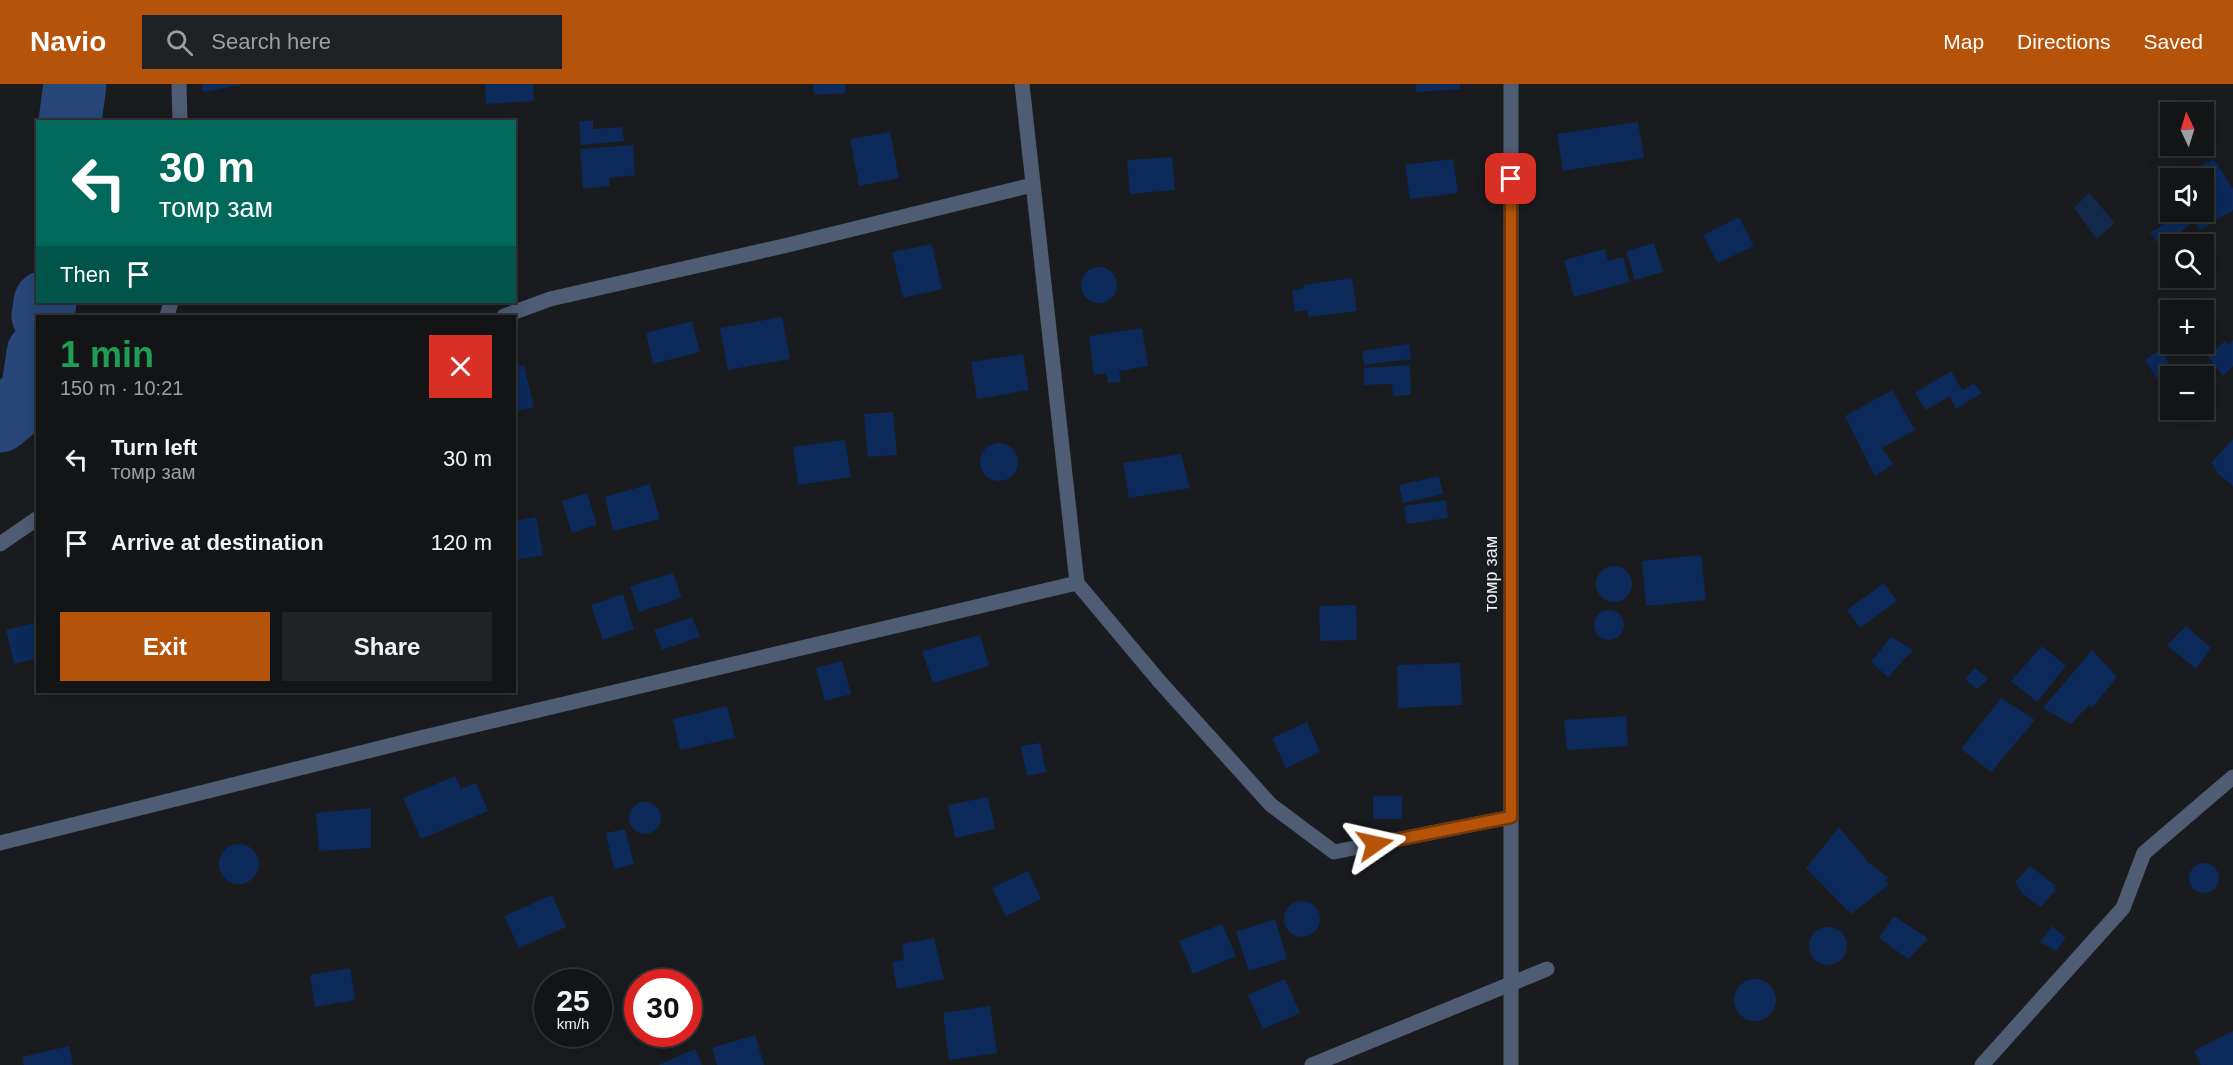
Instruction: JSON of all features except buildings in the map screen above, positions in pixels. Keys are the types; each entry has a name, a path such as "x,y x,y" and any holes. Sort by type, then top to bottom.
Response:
{"street":[{"path":"179,84 180,120"},
{"path":"1022,84 1077,583 1160,682 1271,805 1334,852 1511,817"},
{"name":"томр зам","path":"1511,84 1511,1065"},
{"path":"507,315 550,299 788,245 1032,185"},
{"path":"0,544 36,519"},
{"path":"0,843 432,735 1077,583"},
{"path":"1982,1065 2122,908 2144,853 2233,777"},
{"path":"1312,1065 1547,969"}],"shaded area":[{"path":"2089,193 2115,223 2097,239 2074,208"}],"waterway":[{"path":"70,120 75,84"},
{"path":"43,315 45,303"},
{"path":"0,421 32,394 36,367"}],"route":[{"path":"1375,844 1511,817 1511,179"}]}
